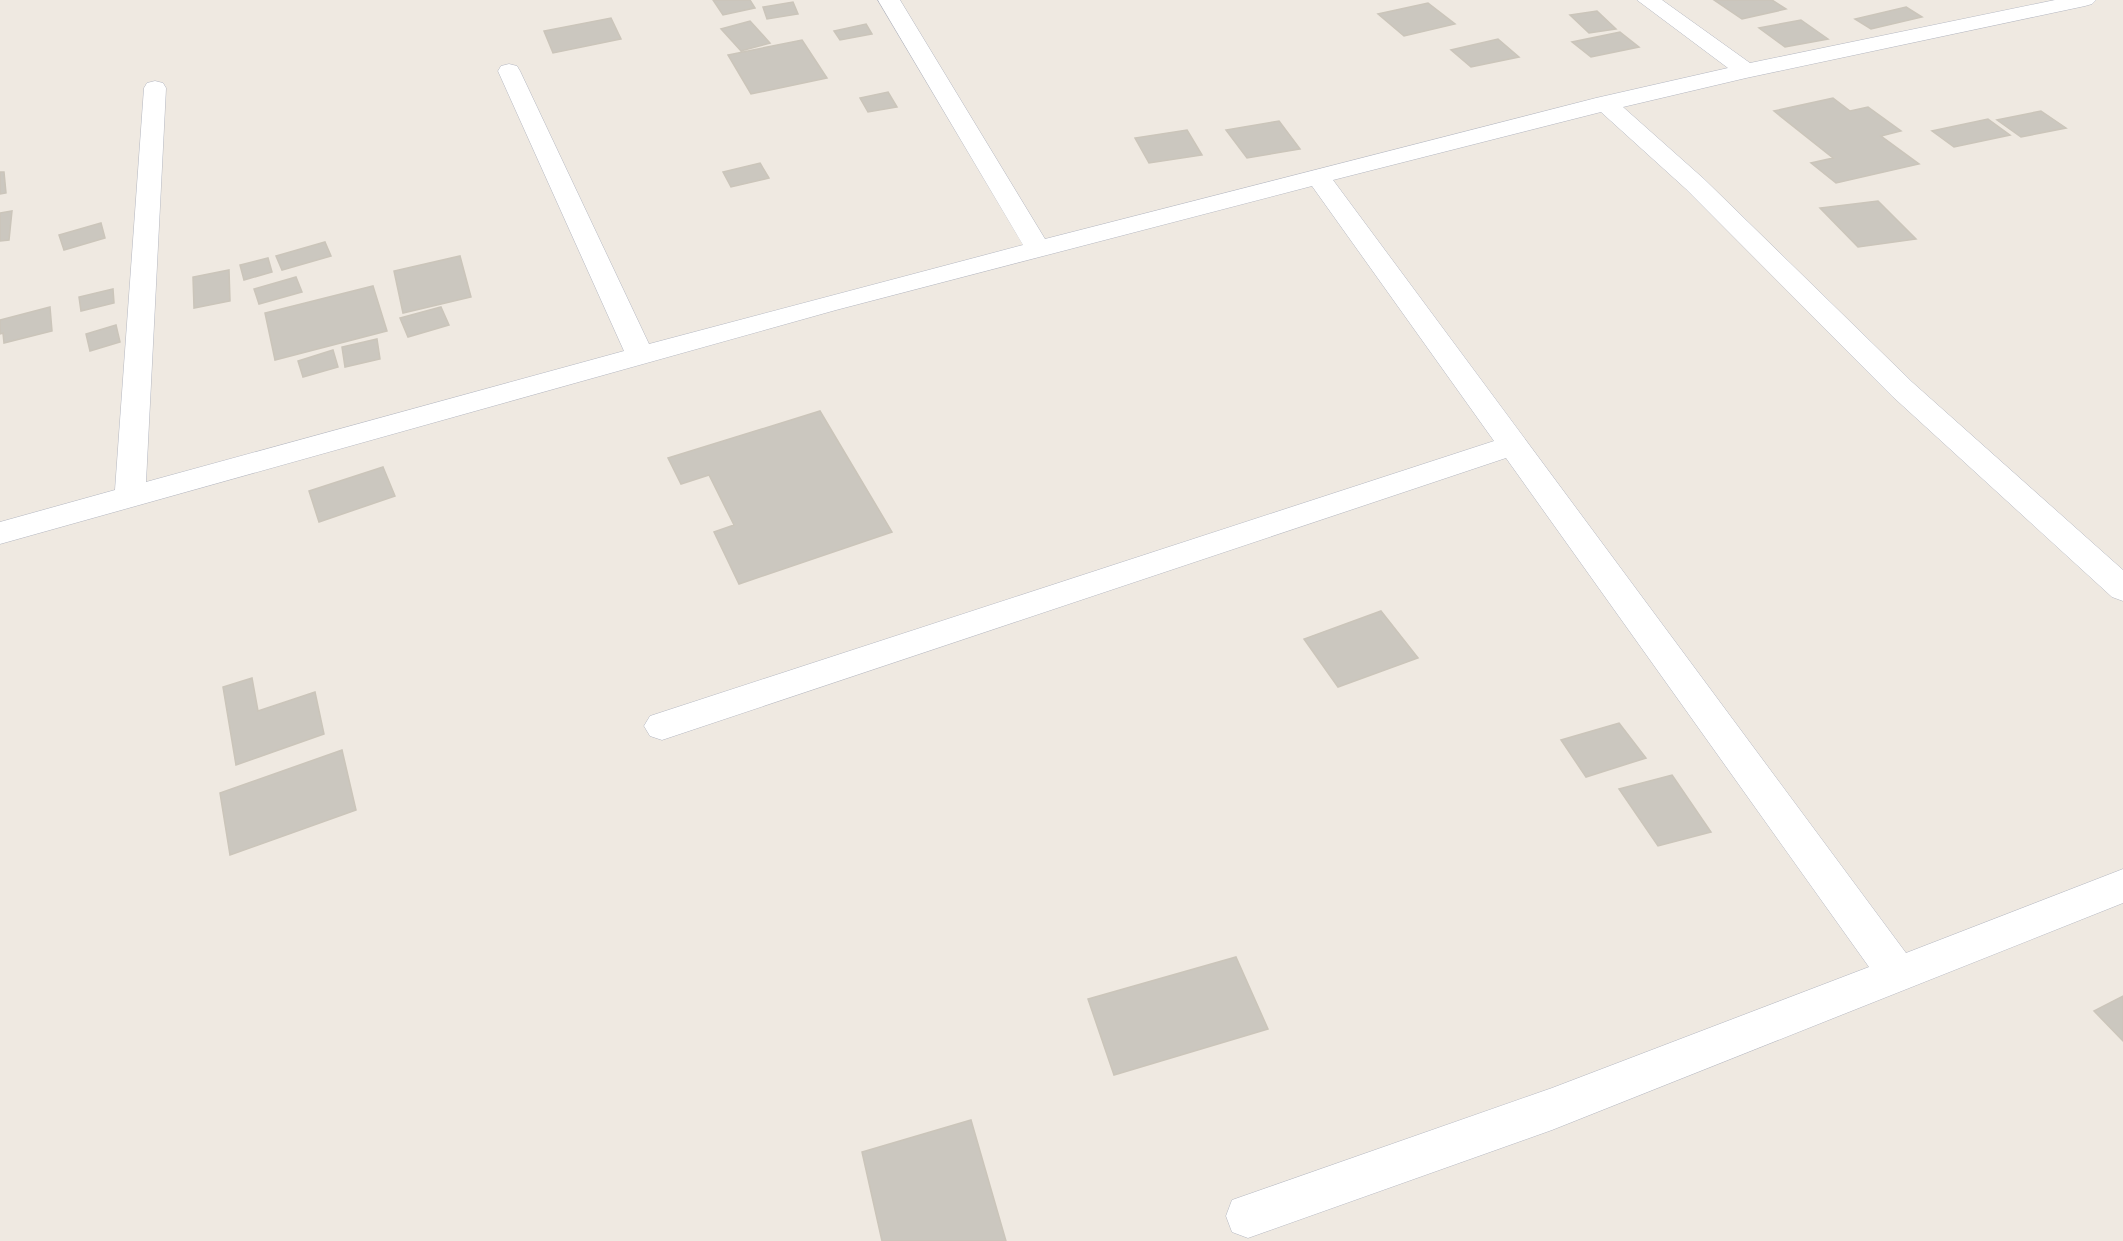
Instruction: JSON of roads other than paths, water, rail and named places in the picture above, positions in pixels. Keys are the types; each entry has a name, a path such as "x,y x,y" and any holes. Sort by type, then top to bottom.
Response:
{"street":[{"path":"890,0 1039,250"},
{"path":"1648,0 1746,71"},
{"path":"0,533 826,304 1317,176 1605,103 2085,0"},
{"path":"509,70 640,355"},
{"path":"130,496 155,88"},
{"path":"1605,103 1695,184 1902,389 2123,589"},
{"path":"1317,176 1898,974"},
{"path":"663,726 1513,445"},
{"path":"1248,1216 1552,1109 2123,886"}]}
